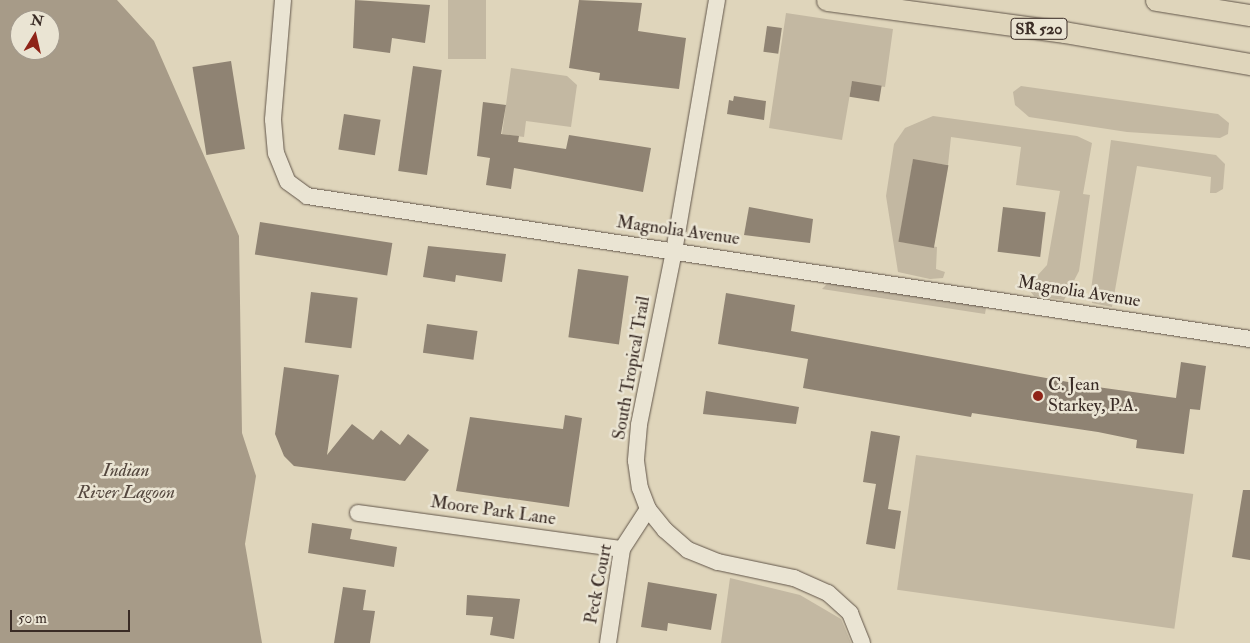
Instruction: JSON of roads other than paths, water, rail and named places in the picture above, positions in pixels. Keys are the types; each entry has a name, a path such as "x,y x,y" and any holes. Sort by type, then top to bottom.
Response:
{"main road":[{"name":"SR 520","path":"826,0 1064,32 1250,64"},
{"path":"1156,0 1250,15"}],"street":[{"name":"Magnolia Avenue","path":"283,0 274,110 276,154 288,182 307,196 1250,339"},
{"name":"South Tropical Trail","path":"717,0 674,251 639,425 636,461 648,509 665,530 688,550 718,562 794,578 828,593 850,613 862,643"},
{"name":"Peck Court","path":"608,643 622,549 648,509"},
{"name":"Moore Park Lane","path":"358,513 622,549"}],"water":[{"name":"Indian River Lagoon","path":"0,0 117,0 154,41 239,236 242,433 256,476 245,544 262,643 0,643"}],"place":[{"name":"C. Jean Starkey, P.A.","path":"1038,396"}]}
